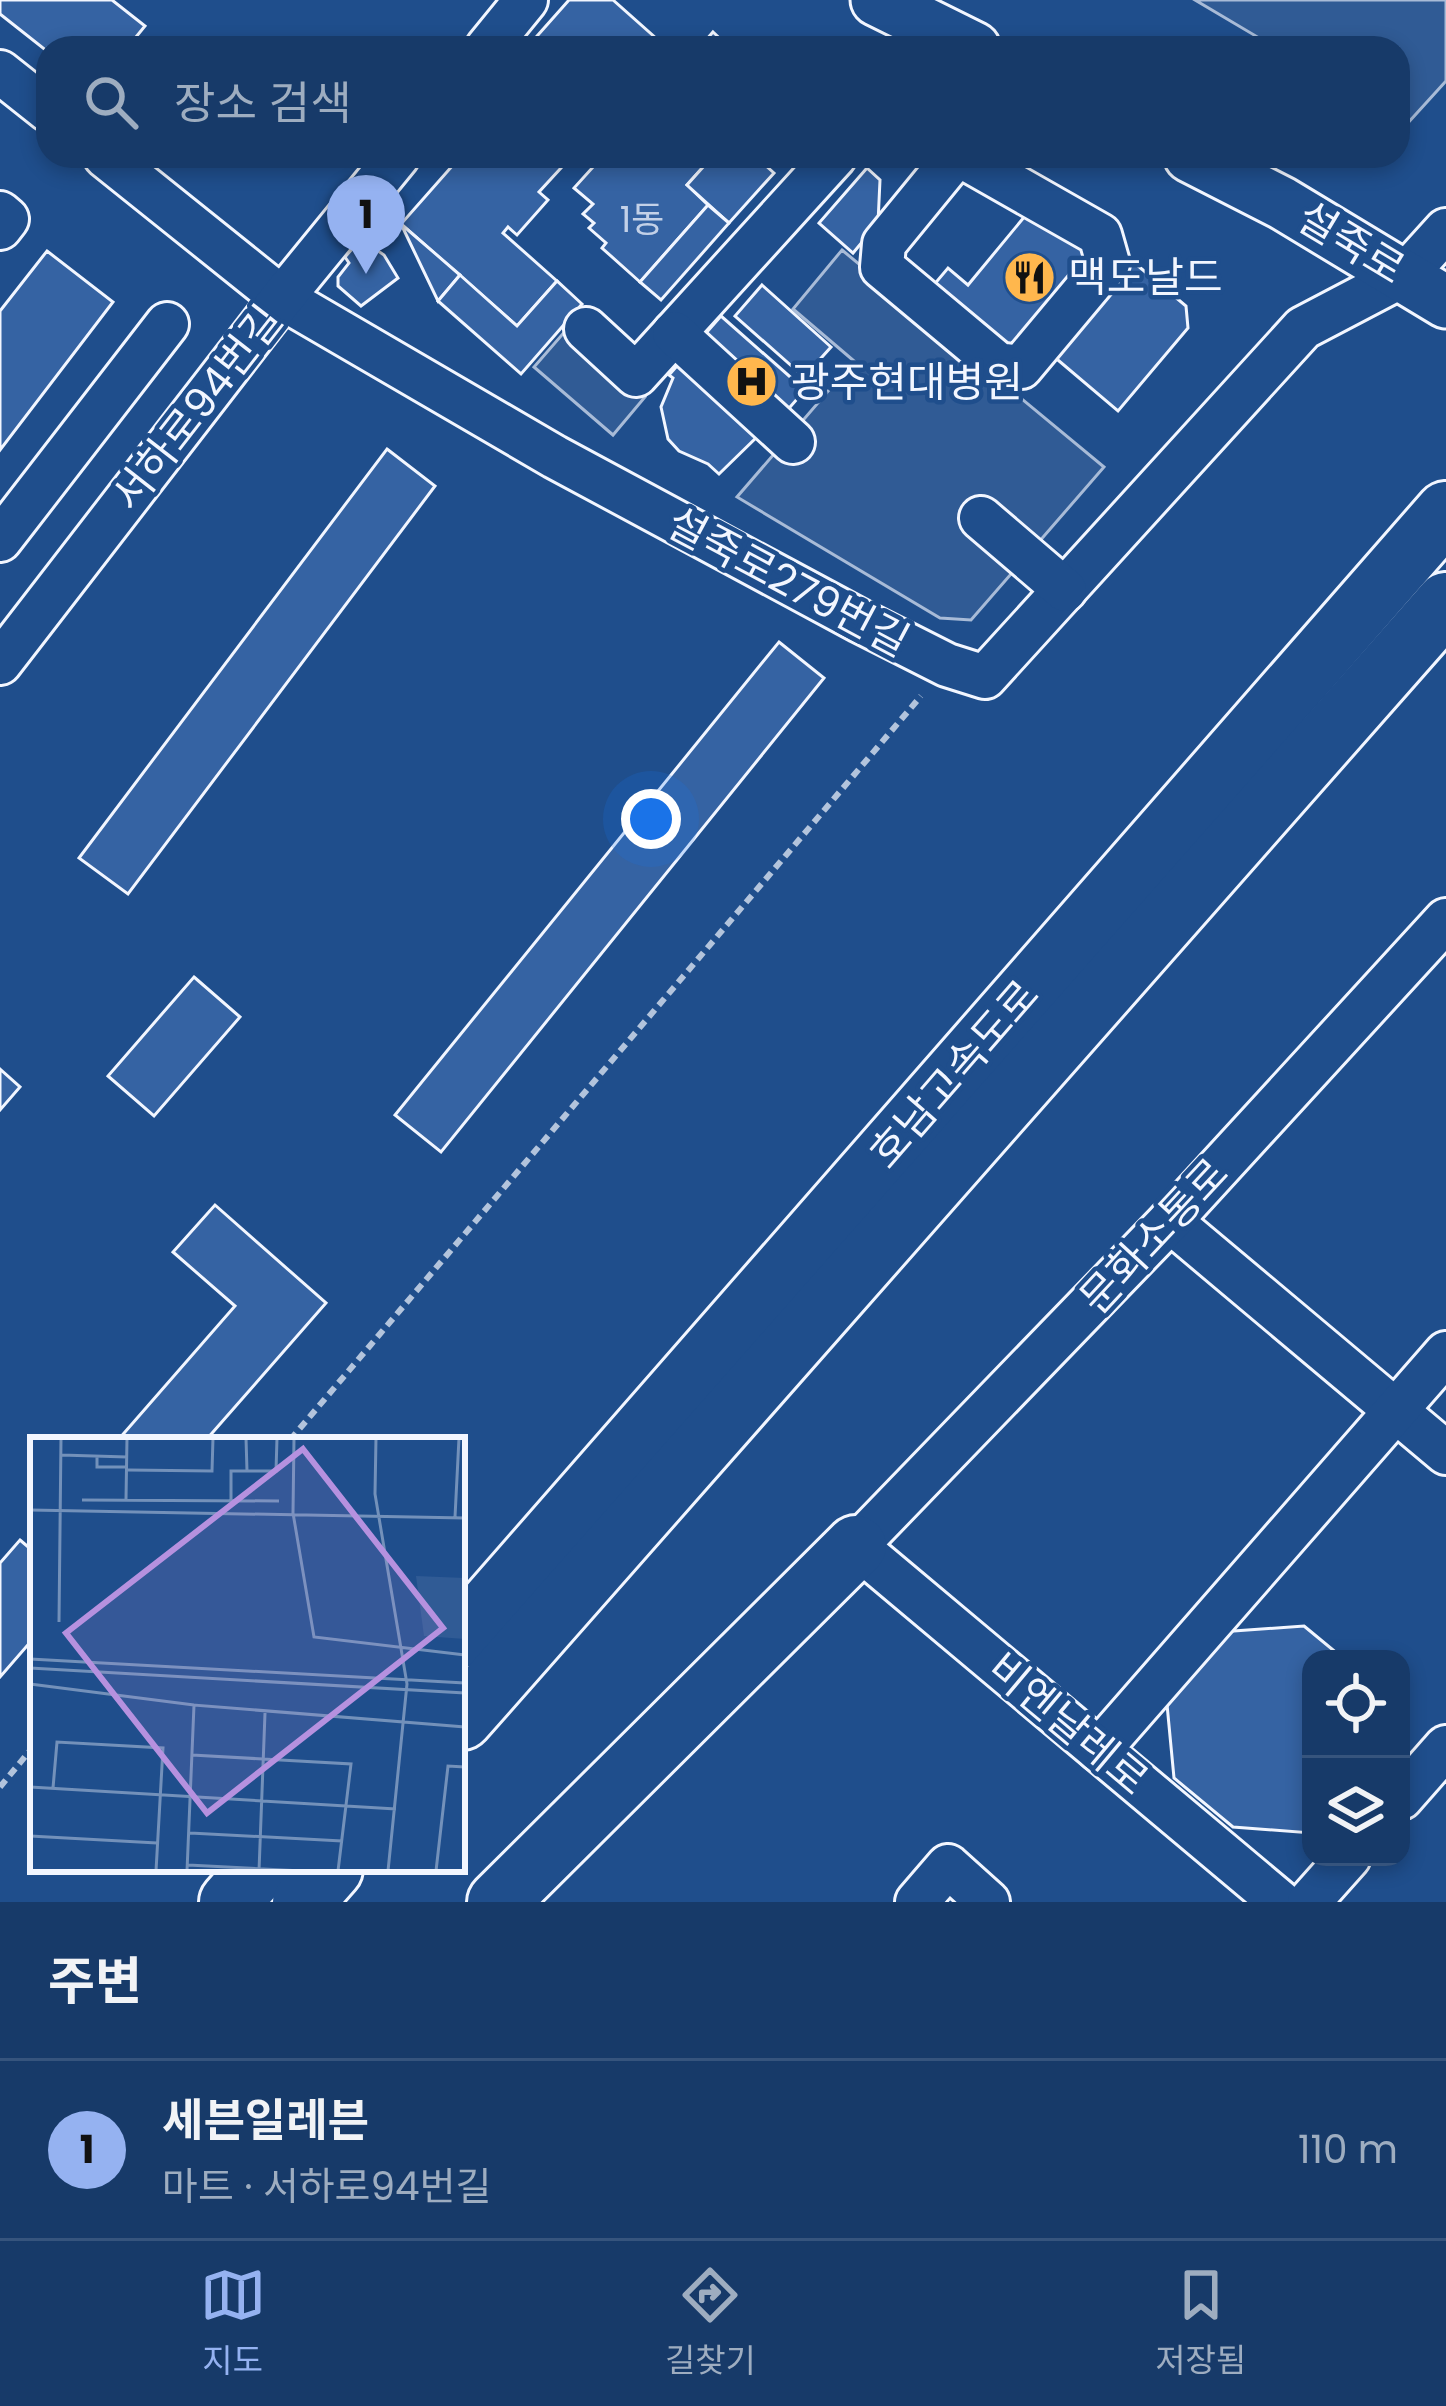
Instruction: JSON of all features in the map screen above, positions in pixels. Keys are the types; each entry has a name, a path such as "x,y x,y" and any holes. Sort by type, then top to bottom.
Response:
{"highway":[{"name":"호남고속도로","path":"465,1634 1446,512"},
{"name":"호남고속도로","path":"465,1716 1446,603"},
{"path":"498,1902 856,1546"},
{"path":"230,1902 256,1872"},
{"path":"303,1902 329,1872"}],"main road":[{"path":"878,0 939,36"},
{"name":"설죽로","path":"1214,168 1282,202 1426,288"}],"street":[{"path":"497,36 526,0"},
{"path":"0,72 36,100"},
{"name":"설죽로279번길","path":"120,168 282,298 555,458 947,665 985,677 1303,328 1426,288"},
{"name":"서하로94번길","path":"0,663 388,168"},
{"path":"586,329 636,376 824,168"},
{"path":"948,168 884,244 882,267 998,364 1021,367 1108,263 1100,235 980,168"},
{"path":"0,213 7,219 0,228"},
{"path":"1426,288 1446,230"},
{"path":"0,539 167,323"},
{"path":"674,333 793,442"},
{"path":"981,518 1065,590"},
{"name":"문화소통로","path":"856,1546 1170,1221 1446,920"},
{"path":"1170,1221 1446,1453"},
{"path":"1099,1750 1446,1353"},
{"name":"비엔날레로","path":"856,1546 1280,1902"},
{"path":"1410,1788 1446,1748"},
{"path":"917,1902 948,1866 988,1902"},
{"path":"1309,1902 1341,1866"}],"path":[{"path":"293,1437 947,665"},
{"path":"0,1787 30,1751"}],"shaded area":[{"path":"1195,0 1446,0 1446,81 1410,121 1410,36 1256,36"},
{"path":"842,250 1104,467 971,620 940,618 737,497 854,361 793,309"},
{"path":"567,329 645,397 613,435 534,367"}],"building":[{"path":"0,0 112,0 145,26 137,36 36,36 36,42 0,14"},
{"path":"569,0 613,0 654,36 537,36"},
{"path":"450,168 561,168 539,192 548,200 517,235 508,227 503,233 557,281 517,326 401,224"},
{"path":"592,168 702,168 687,185 708,205 640,282 602,248 606,243 589,228 594,223 583,214 593,204 574,188"},
{"path":"702,168 768,168 774,173 729,223 687,185"},
{"path":"867,168 880,180 878,223 853,253 819,223"},
{"path":"708,205 729,223 661,300 640,282"},
{"name":"맥도날드","path":"1030,210 1092,249 1007,359 927,293 948,268 968,285"},
{"path":"401,224 460,275 438,301"},
{"path":"361,239 384,255 398,278 361,306 338,286 338,277 349,263 345,257"},
{"path":"47,251 113,302 0,450 0,311"},
{"path":"1131,260 1186,306 1188,328 1118,411 1052,355"},
{"path":"460,275 517,326 557,281 582,304 521,374 438,301"},
{"path":"762,285 831,347 804,377 735,316"},
{"path":"721,316 805,390 763,438 759,435 719,474 679,451 668,439 661,407 673,378 669,375"},
{"path":"387,449 435,486 128,894 79,858"},
{"path":"779,642 824,678 441,1152 395,1115"},
{"path":"194,977 240,1017 154,1116 108,1076"},
{"path":"0,1069 20,1087 0,1110"},
{"path":"215,1205 326,1303 209,1437 121,1437 235,1306 173,1252"},
{"path":"20,1540 30,1548 30,1642 0,1677 0,1563"},
{"path":"1304,1626 1333,1650 1302,1650 1302,1832 1233,1827 1174,1778 1166,1694 1220,1632"}],"place":[{"name":"세븐일레븐","path":"366,274"},
{"name":"맥도날드","path":"1029,277"},
{"name":"광주현대병원","path":"752,382"}]}
